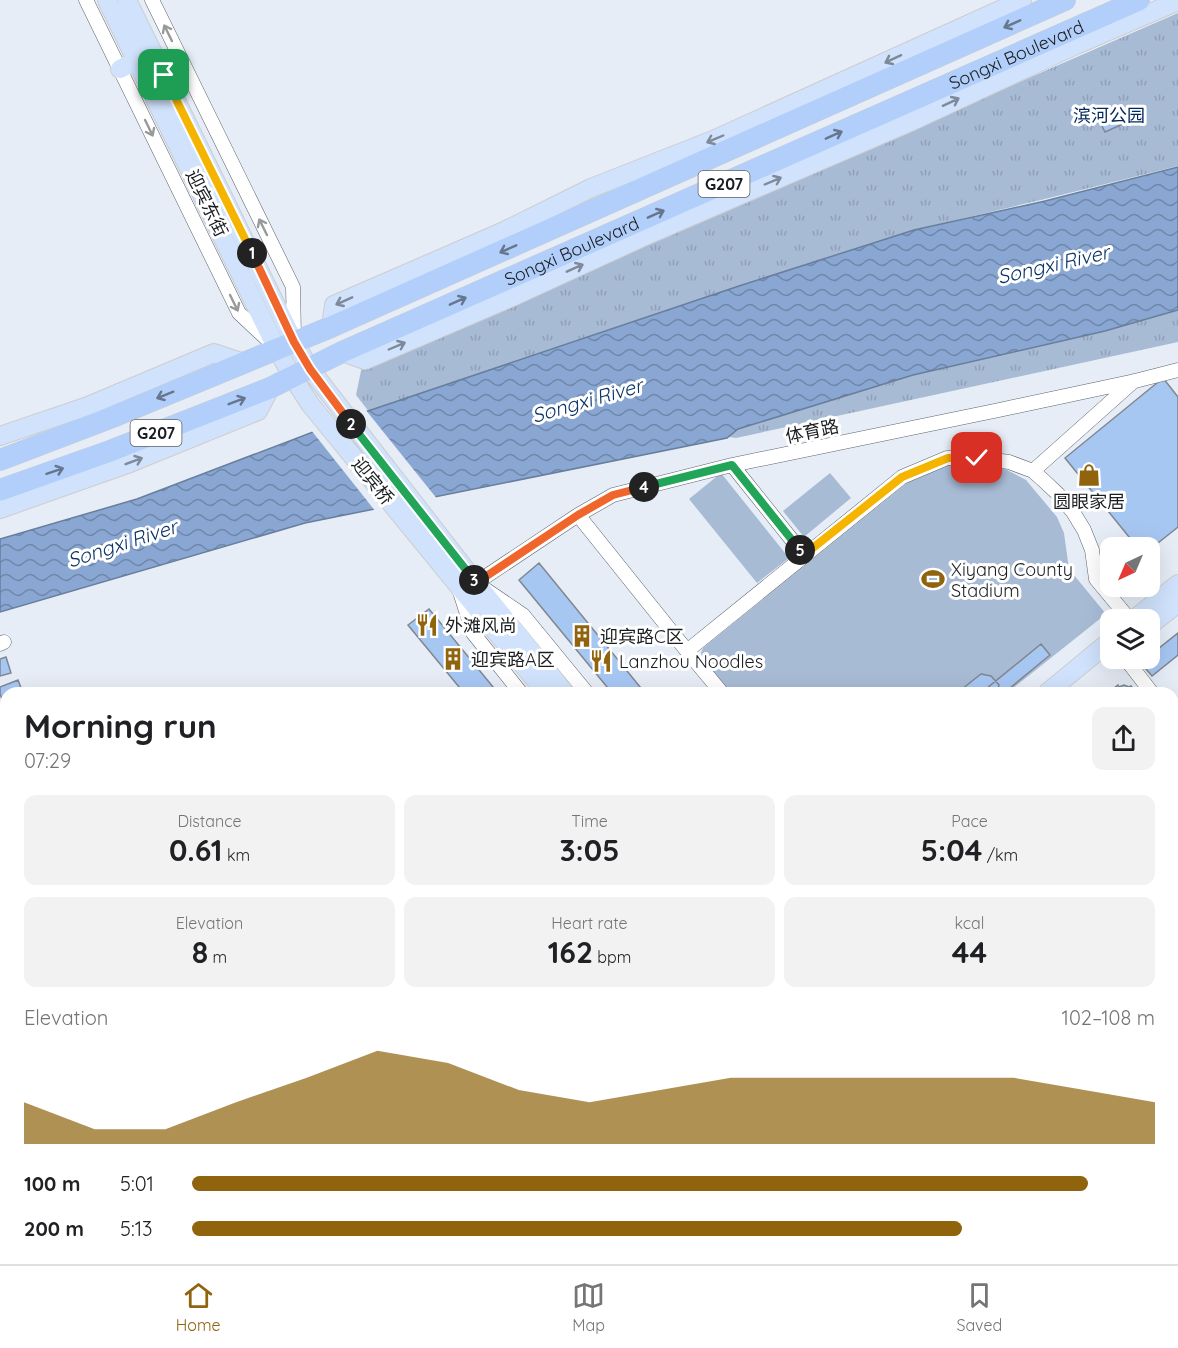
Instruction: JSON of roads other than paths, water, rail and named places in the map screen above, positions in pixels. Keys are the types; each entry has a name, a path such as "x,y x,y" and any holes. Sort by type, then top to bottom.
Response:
{"highway":[{"name":"Songxi Boulevard","path":"0,460 110,418 331,327 1065,0"},
{"name":"Songxi Boulevard","path":"0,490 110,451 270,388 342,352 1072,38 1139,0"}],"main road":[{"name":"迎宾东街","path":"107,0 301,373 310,404"},
{"name":"迎宾东街","path":"127,0 286,345"},
{"path":"331,327 334,305 502,232 591,188 713,140 1022,0"},
{"path":"1072,38 1178,1"},
{"path":"120,69 137,60"},
{"path":"0,436 88,406 214,353 244,363"},
{"name":"迎宾东街","path":"301,373 331,398"},
{"path":"0,509 130,463 258,411 270,388"},
{"name":"迎宾桥","path":"331,398 444,554"},
{"name":"迎宾桥","path":"310,404 444,554"},
{"path":"444,554 542,687"},
{"path":"1146,609 1178,584"},
{"path":"467,585 560,687"},
{"path":"1160,617 1178,603"},
{"path":"1054,687 1100,649"},
{"path":"1071,687 1100,664"}],"street":[{"path":"86,0 239,313 286,345 293,286 152,0"},
{"name":"体育路","path":"467,585 613,495 732,465 1135,381 1178,370"},
{"path":"1033,471 1135,381"},
{"path":"687,651 902,477 948,458 977,458 1009,462 1033,471 1058,494 1073,512 1092,550 1096,579 1122,609"},
{"path":"732,465 804,555"},
{"path":"578,515 717,687"},
{"path":"467,585 473,633 516,687"},
{"path":"467,585 524,615 582,687"},
{"path":"1133,669 1147,687"}],"water":[{"name":"Songxi River","path":"1178,167 1178,310 1105,331 913,375 738,429 727,438 305,523 0,612 0,539 137,499 368,411 739,286 914,230 1045,201"}],"place":[{"name":"圆眼家居","path":"1089,475"},
{"name":"Xiyang County Stadium","path":"933,579"},
{"name":"外滩风尚","path":"427,625"},
{"name":"迎宾路C区","path":"582,636"},
{"name":"迎宾路A区","path":"453,659"},
{"name":"Lanzhou Noodles","path":"601,661"}],"park label":[{"name":"滨河公园","path":"1109,115"}]}
